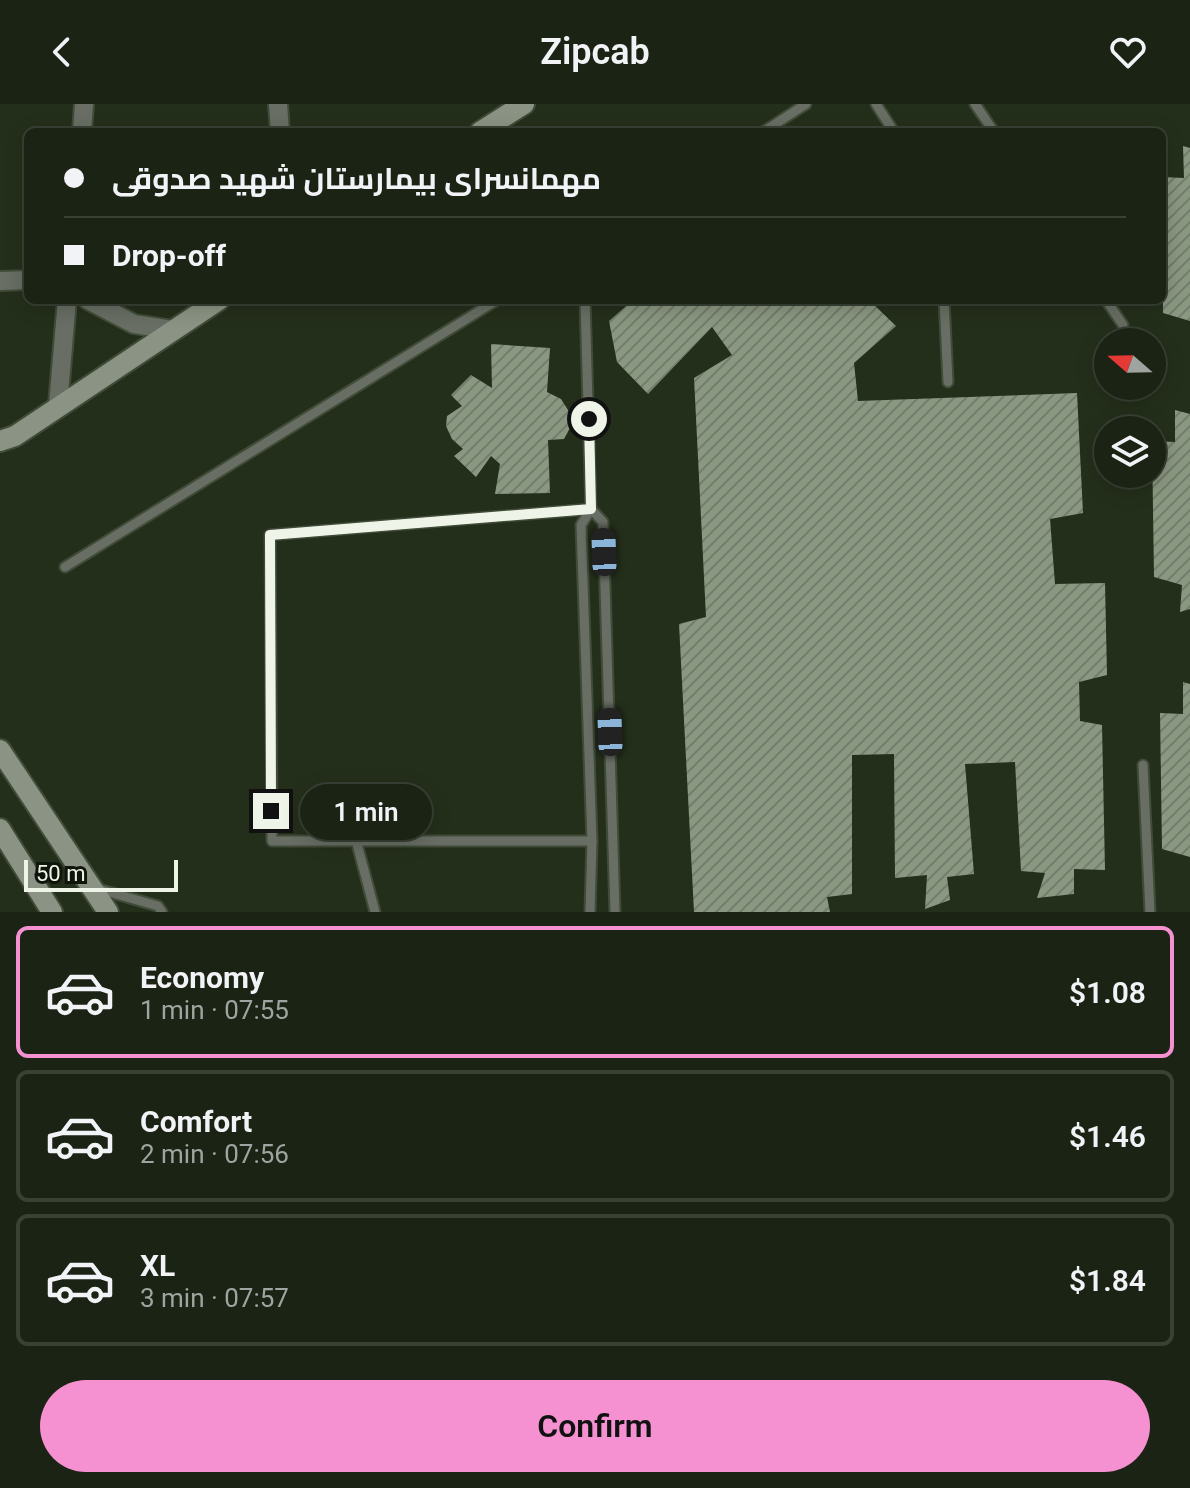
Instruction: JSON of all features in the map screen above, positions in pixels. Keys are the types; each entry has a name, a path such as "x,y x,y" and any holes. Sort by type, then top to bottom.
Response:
{"street":[{"path":"82,128 84,104"},
{"path":"278,104 280,128"},
{"path":"486,128 524,104"},
{"path":"0,281 24,280"},
{"path":"58,405 67,304"},
{"path":"92,304 134,324 173,330"},
{"path":"0,459 8,439 213,304"},
{"path":"0,750 108,912"},
{"path":"0,829 52,912"}],"lane":[{"path":"769,128 806,104"},
{"path":"876,104 891,128"},
{"path":"975,104 991,128"},
{"path":"65,567 491,304"},
{"path":"585,304 591,509 581,525 592,841 590,912"},
{"path":"944,304 948,382"},
{"path":"1109,304 1123,325"},
{"path":"591,509 270,535 272,841 592,841"},
{"path":"591,509 603,522 615,912"},
{"path":"1143,765 1150,912"},
{"path":"356,840 375,912"},
{"path":"93,888 158,906 162,912"}],"building":[{"path":"1183,146 1190,148 1190,321 1163,313 1163,304 1166,304 1166,177 1184,178"},
{"path":"628,304 873,304 896,326 854,363 858,401 1077,393 1083,513 1050,519 1055,584 1105,583 1107,675 1079,682 1080,721 1102,725 1105,870 1074,869 1074,894 1037,898 1045,873 1021,871 1015,762 965,764 974,874 947,877 950,900 925,909 927,875 895,878 894,754 852,755 852,894 827,897 830,912 694,912 679,624 706,617 694,378 732,355 712,327 648,394 617,362 609,321"},
{"path":"491,344 550,348 547,392 561,399 568,410 571,426 564,439 548,440 550,493 495,494 500,464 491,456 476,477 454,456 463,449 452,439 446,426 447,416 462,406 451,395 471,375 492,388"},
{"path":"1175,410 1190,414 1190,609 1180,612 1182,585 1154,577 1153,488 1166,488 1166,442 1175,442"},
{"path":"1183,682 1190,684 1190,857 1162,849 1160,713 1183,714"}],"route":[{"path":"271,811 270,535 591,509 589,419"}]}
